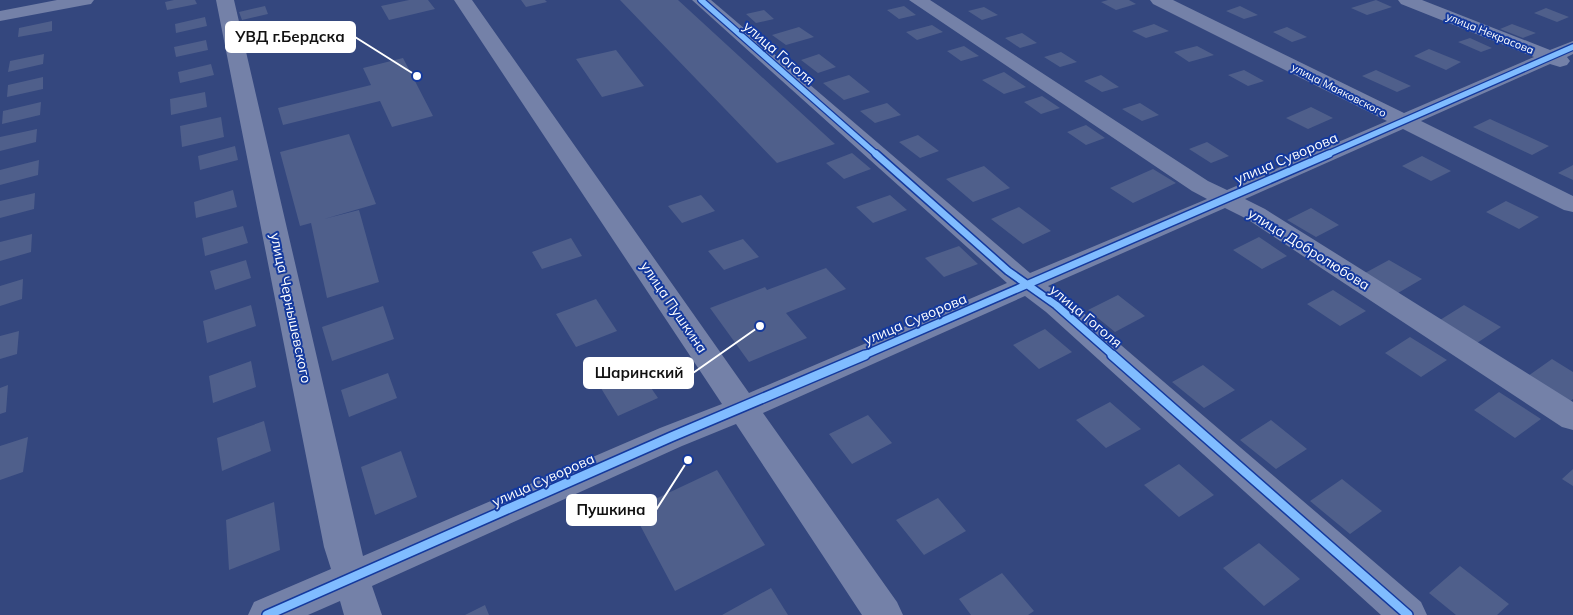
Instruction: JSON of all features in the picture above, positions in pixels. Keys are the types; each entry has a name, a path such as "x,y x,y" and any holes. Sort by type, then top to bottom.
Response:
{"street":[{"path":"0,16 85,0"},
{"name":"улица Чернышевского","path":"225,0 342,547 363,615"},
{"name":"улица Пушкина","path":"463,0 884,615"},
{"name":"улица Гоголя","path":"701,0 1000,264 1056,305 1408,615"},
{"name":"улица Добролюбова","path":"918,0 1200,186 1256,214 1573,418"},
{"name":"улица Маяковского","path":"1159,0 1573,205"},
{"name":"улица Некрасова","path":"1408,0 1566,56"},
{"path":"0,23 0,33"},
{"name":"улица Суворова","path":"266,615 671,437 1403,122 1566,56"}],"building":[{"path":"195,0 197,4 167,10 165,2"},
{"path":"409,0 428,0 435,9 389,20 381,6"},
{"path":"521,0 545,0 547,2 526,7"},
{"path":"620,0 678,0 835,144 777,163"},
{"path":"1129,0 1136,4 1116,10 1101,2"},
{"path":"1376,0 1392,7 1367,15 1351,8"},
{"path":"265,6 268,14 242,20 239,12"},
{"path":"904,6 916,15 899,19 887,10"},
{"path":"1240,6 1258,15 1244,19 1226,11"},
{"path":"984,7 998,15 982,20 968,11"},
{"path":"1546,8 1569,17 1557,22 1534,13"},
{"path":"764,10 774,19 756,23 746,14"},
{"path":"205,17 207,26 176,33 175,24"},
{"path":"52,21 52,31 18,37 19,28"},
{"path":"1154,24 1169,31 1146,38 1132,31"},
{"path":"1512,24 1536,33 1523,38 1500,29"},
{"path":"932,25 943,32 917,40 906,32"},
{"path":"799,27 814,37 786,45 772,35"},
{"path":"1287,27 1307,37 1292,42 1273,32"},
{"path":"1022,33 1037,43 1020,48 1005,38"},
{"path":"1470,38 1492,48 1481,52 1458,42"},
{"path":"206,40 208,50 176,57 174,47"},
{"path":"964,46 979,56 961,61 947,51"},
{"path":"1197,46 1214,55 1189,62 1174,52"},
{"path":"1429,49 1461,62 1446,70 1414,56"},
{"path":"616,50 644,86 602,97 576,59"},
{"path":"1061,52 1077,62 1060,67 1044,57"},
{"path":"44,54 43,64 8,72 10,61"},
{"path":"819,54 836,67 818,73 801,60"},
{"path":"403,58 433,116 392,127 380,101 283,125 278,108 371,85 363,68"},
{"path":"211,64 214,75 180,83 178,72"},
{"path":"1244,70 1264,81 1248,86 1228,75"},
{"path":"1376,70 1411,86 1397,92 1362,76"},
{"path":"1004,72 1026,87 1004,94 982,80"},
{"path":"849,75 870,92 844,100 823,83"},
{"path":"1101,75 1119,87 1102,92 1084,81"},
{"path":"43,77 43,89 7,97 8,85"},
{"path":"205,92 207,107 171,115 170,99"},
{"path":"1042,96 1060,108 1041,114 1024,102"},
{"path":"41,102 40,115 2,124 3,111"},
{"path":"887,103 901,115 875,123 860,111"},
{"path":"1140,103 1159,115 1142,121 1122,109"},
{"path":"1311,107 1333,118 1308,129 1286,118"},
{"path":"221,117 224,137 182,147 180,126"},
{"path":"1490,119 1549,146 1532,155 1473,127"},
{"path":"1086,125 1105,138 1086,145 1067,132"},
{"path":"37,129 36,142 0,151 0,137"},
{"path":"349,134 376,204 324,219 359,210 379,282 327,298 311,223 300,226 280,152"},
{"path":"918,135 939,151 920,158 899,142"},
{"path":"1207,142 1229,156 1211,163 1189,149"},
{"path":"235,146 238,160 200,170 198,156"},
{"path":"852,153 871,169 844,179 826,163"},
{"path":"1422,156 1451,171 1431,181 1402,166"},
{"path":"39,160 38,175 0,185 0,170"},
{"path":"1573,165 1573,180 1558,173"},
{"path":"984,166 1010,188 973,202 946,179"},
{"path":"1153,169 1176,183 1133,203 1110,188"},
{"path":"233,190 237,207 196,218 194,202"},
{"path":"35,193 34,209 0,218 0,201"},
{"path":"701,195 715,211 682,223 668,206"},
{"path":"890,195 907,210 873,223 856,207"},
{"path":"1506,201 1539,217 1519,229 1486,212"},
{"path":"1019,207 1051,231 1023,244 991,219"},
{"path":"1311,208 1339,225 1316,237 1287,220"},
{"path":"243,226 248,243 205,256 202,238"},
{"path":"32,234 31,252 0,261 0,242"},
{"path":"1259,237 1287,256 1262,269 1233,250"},
{"path":"571,238 582,256 542,269 532,252"},
{"path":"743,239 759,257 724,270 708,251"},
{"path":"959,246 978,264 944,277 925,258"},
{"path":"246,260 251,278 215,290 210,271"},
{"path":"1389,260 1422,279 1398,293 1365,273"},
{"path":"826,268 846,289 786,313 807,338 749,362 710,308 765,287 767,290"},
{"path":"23,279 22,299 0,306 0,286"},
{"path":"1333,290 1366,311 1340,326 1307,304"},
{"path":"1118,295 1145,316 1115,332 1088,310"},
{"path":"596,299 617,331 576,347 556,314"},
{"path":"251,305 256,326 207,343 203,321"},
{"path":"1464,305 1501,327 1477,343 1440,320"},
{"path":"383,306 394,339 332,361 322,327"},
{"path":"1045,329 1072,352 1039,369 1013,345"},
{"path":"19,331 17,354 0,359 0,336"},
{"path":"1410,337 1447,360 1421,377 1385,353"},
{"path":"1552,359 1573,372 1573,399 1569,402 1528,376"},
{"path":"251,361 256,387 213,403 209,376"},
{"path":"634,363 658,398 618,416 596,380"},
{"path":"1203,365 1235,390 1204,408 1172,382"},
{"path":"388,373 397,398 349,417 341,390"},
{"path":"8,385 6,412 0,414 0,388"},
{"path":"1499,392 1541,419 1515,438 1474,410"},
{"path":"1110,402 1141,429 1106,448 1076,420"},
{"path":"868,415 892,443 852,464 829,434"},
{"path":"1271,420 1307,449 1276,469 1240,440"},
{"path":"264,421 271,451 222,471 217,438"},
{"path":"28,437 23,472 0,480 0,446"},
{"path":"401,451 417,497 375,515 361,467"},
{"path":"1179,464 1214,495 1179,517 1144,485"},
{"path":"1573,469 1573,486 1562,479"},
{"path":"717,470 765,545 675,591 632,510"},
{"path":"1342,479 1382,511 1350,534 1310,501"},
{"path":"938,498 966,531 924,555 896,520"},
{"path":"274,502 280,550 229,570 226,520"},
{"path":"1259,543 1300,579 1264,606 1223,568"},
{"path":"1460,566 1509,604 1497,615 1456,615 1429,593"},
{"path":"1002,573 1034,611 1028,615 971,615 959,599"},
{"path":"771,588 788,615 722,615"},
{"path":"485,605 489,615 465,615"}],"cycle path":[{"path":"701,0 1008,271 1056,305 1408,615"},
{"path":"267,615 671,437 764,399 1081,262 1573,47"}],"place":[{"name":"УВД г.Бердска","path":"417,76"},
{"name":"Шаринский","path":"760,326"},
{"name":"Пушкина","path":"688,460"}]}
